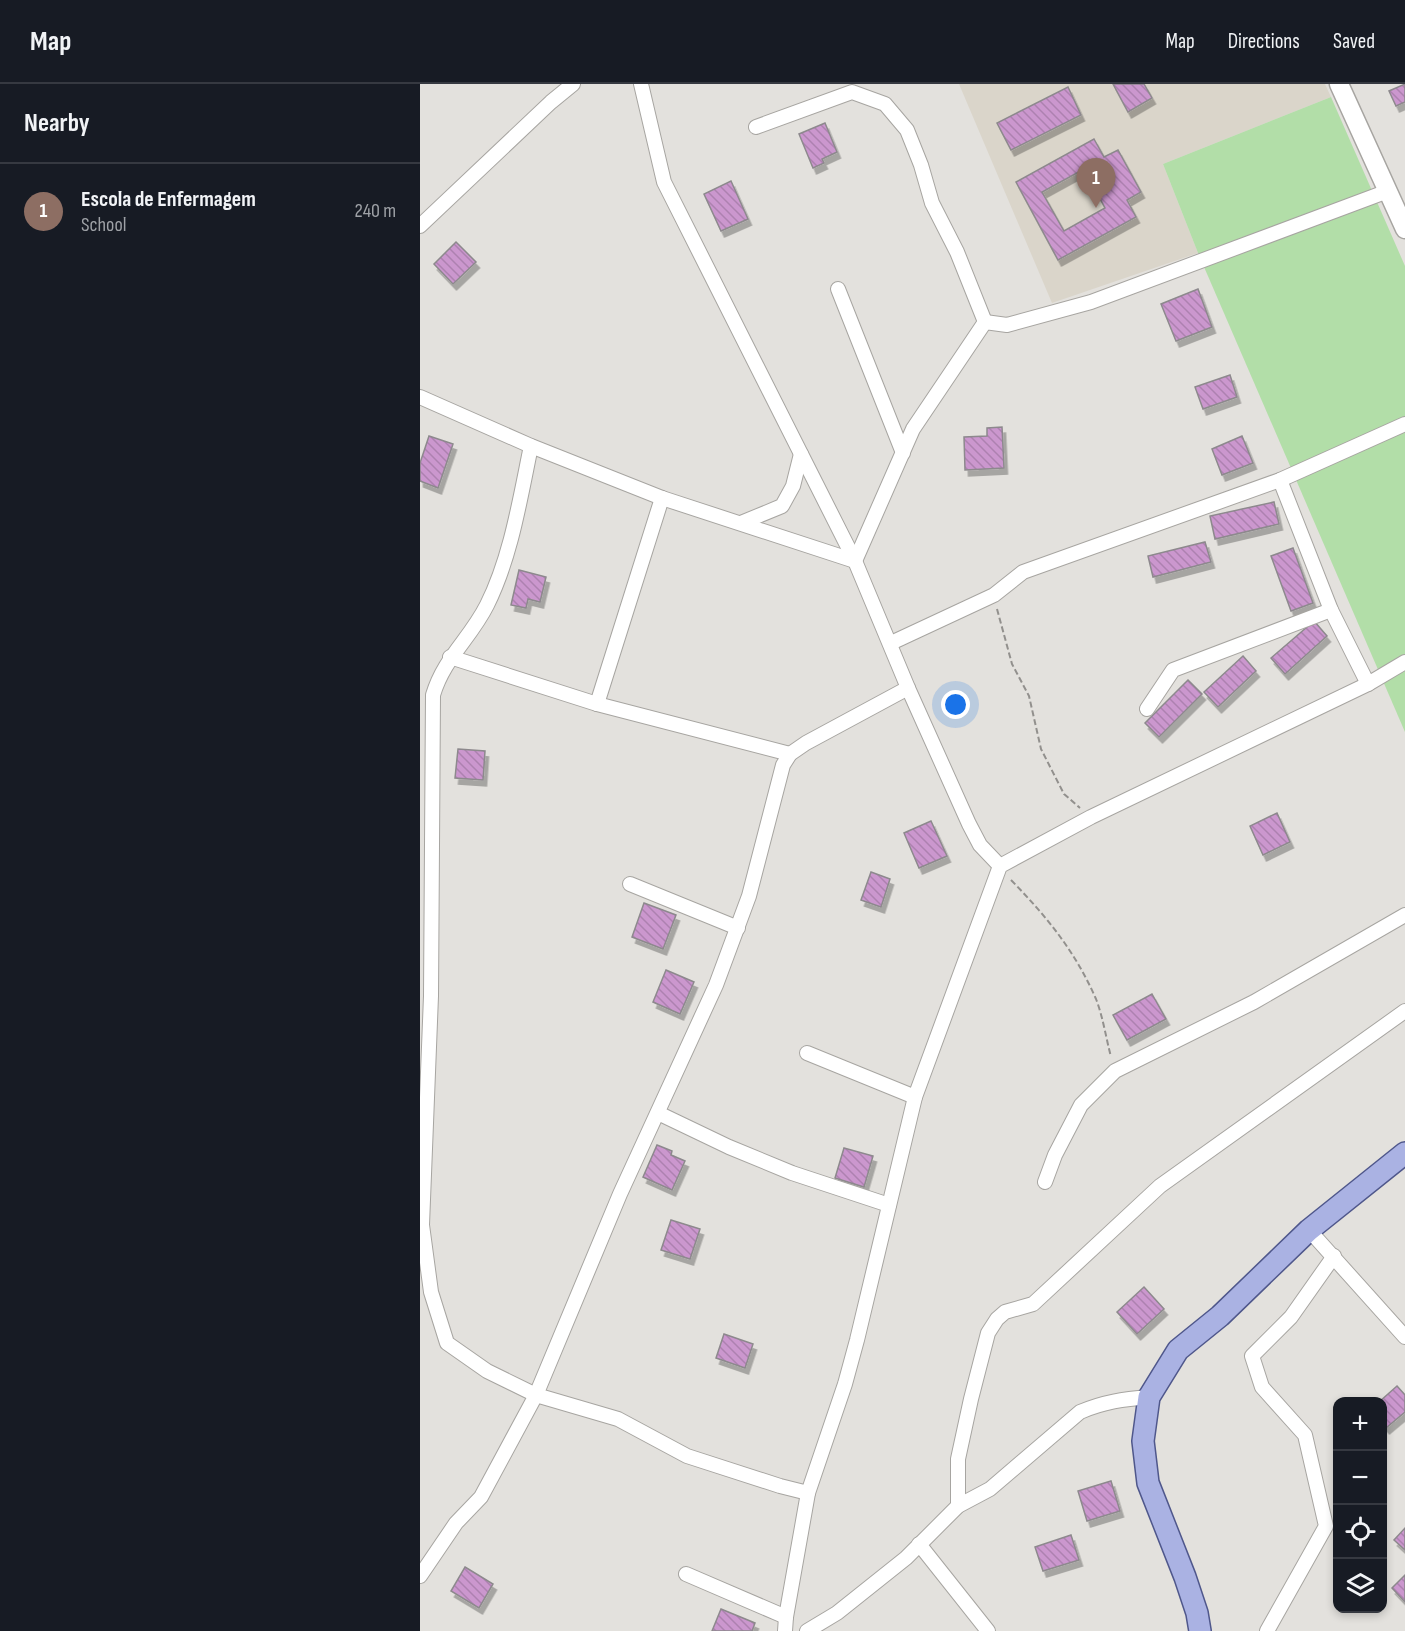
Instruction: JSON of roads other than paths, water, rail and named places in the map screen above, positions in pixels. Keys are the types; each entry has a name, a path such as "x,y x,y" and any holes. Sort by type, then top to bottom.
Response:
{"main road":[{"path":"1339,84 1405,227"},
{"path":"1200,1631 1197,1613 1185,1576 1148,1483 1143,1441 1149,1396 1178,1350 1220,1316 1310,1230 1405,1153"}],"street":[{"path":"420,226 573,84"},
{"path":"641,84 664,182 855,561 908,688 969,824 980,845 1000,866"},
{"path":"756,127 852,92 885,104 907,130 921,165 932,203 957,252 986,321"},
{"path":"986,321 1007,326 1091,302 1388,191"},
{"path":"838,289 903,453"},
{"path":"855,561 914,429 986,321"},
{"path":"420,397 531,446 662,498 855,561"},
{"path":"891,643 994,595 1023,572 1280,480 1405,424"},
{"path":"531,446 512,537 489,602 471,634 450,657 439,676 433,695 431,996 422,1225 431,1292 447,1343 487,1371 536,1395 618,1419 687,1456 808,1493"},
{"path":"741,523 782,506 793,486 801,454"},
{"path":"1280,480 1331,610 1368,684"},
{"path":"597,704 662,498"},
{"path":"1147,709 1173,670 1331,610"},
{"path":"450,657 597,704 790,754"},
{"path":"686,1574 786,1624 808,1493 845,1384 915,1097 1000,866 1091,817 1368,684 1405,662"},
{"path":"420,1576 456,1523 481,1497 536,1395 620,1194 716,985 748,896 783,765 790,754 806,743 908,688"},
{"path":"630,884 738,928"},
{"path":"1045,1182 1055,1155 1081,1105 1115,1071 1254,1002 1405,915"},
{"path":"958,1506 958,1459 988,1333 997,1319 1005,1312 1033,1304 1160,1186 1405,1011"},
{"path":"807,1053 915,1097"},
{"path":"658,1113 792,1173 889,1205"},
{"path":"1310,1230 1405,1337"},
{"path":"1267,1631 1326,1526 1305,1435 1262,1387 1252,1356 1291,1317 1334,1256"},
{"path":"807,1631 837,1613 906,1558 958,1506 990,1489 1080,1412 1114,1400 1149,1396"},
{"path":"919,1544 988,1631"}],"place":[{"name":"Escola de Enfermagem","path":"1096,208"}]}
